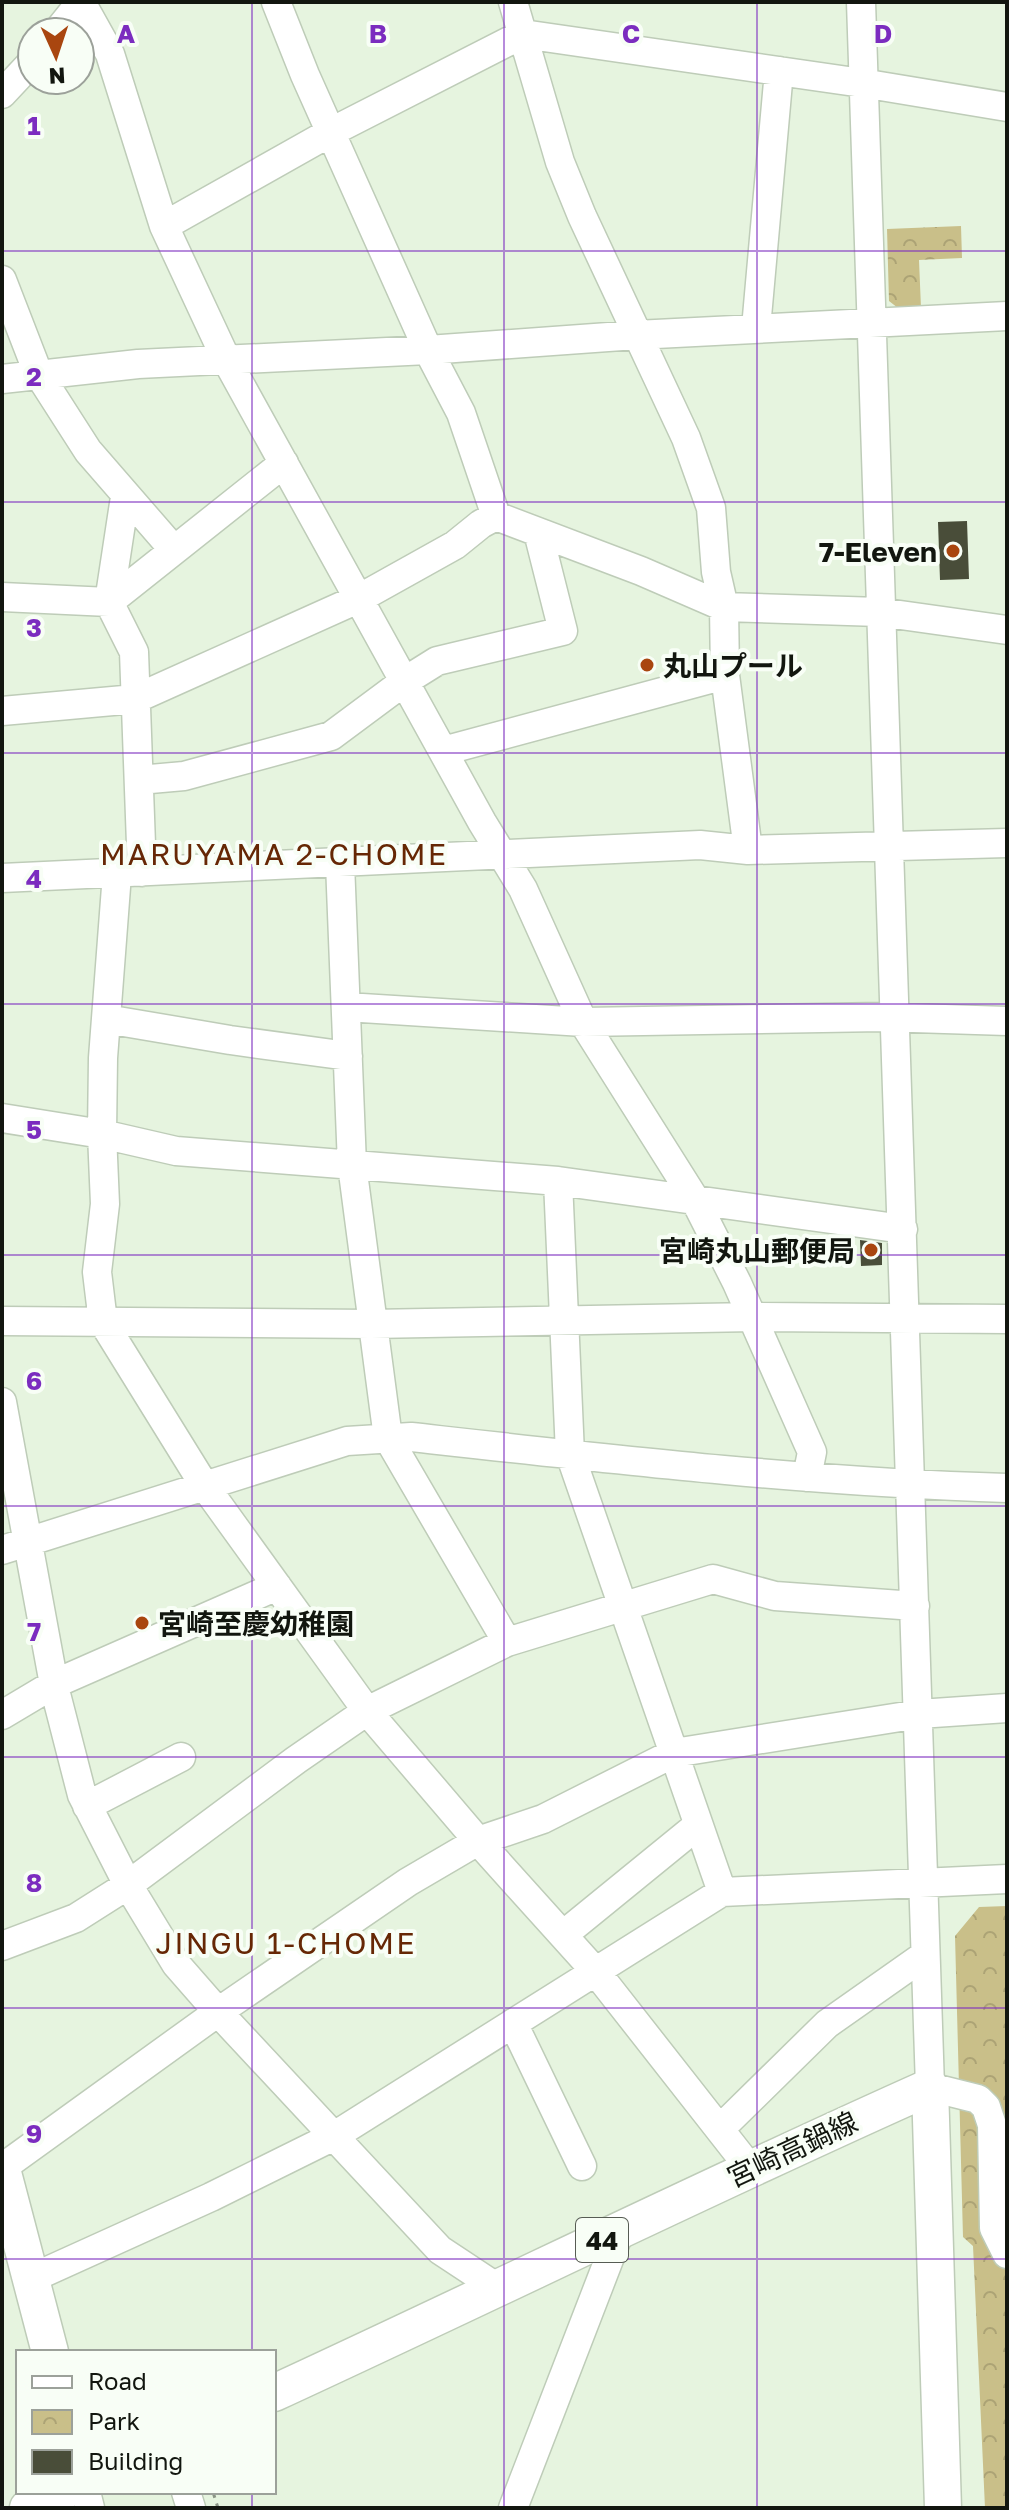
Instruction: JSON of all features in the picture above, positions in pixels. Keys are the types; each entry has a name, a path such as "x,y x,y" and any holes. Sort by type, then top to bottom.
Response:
{"main road":[{"name":"宮崎高鍋線","path":"276,2392 499,2289 749,2167 930,2087"},
{"path":"930,2087 943,2508"},
{"path":"2,2168 50,2350"},
{"path":"28,2508 59,2494"}],"street":[{"path":"81,2 110,54 164,226 226,359 482,822 523,889 583,1022 694,1198 754,1317 812,1452 807,1477"},
{"path":"276,2 428,350 461,413 496,516"},
{"path":"513,2 560,162 636,335 686,438 711,508 716,572 724,607 725,675 748,850"},
{"path":"861,2 930,2087 978,2099 986,2107 992,2125 1001,2209 996,2234 1007,2254"},
{"path":"164,226 331,132 523,34 1007,107"},
{"path":"756,328 779,71"},
{"path":"2,94 16,79"},
{"path":"2,280 38,373 88,451 174,550"},
{"path":"2,379 38,373 226,359 1007,316"},
{"path":"2,597 109,602 284,463"},
{"path":"125,497 109,602 134,652 139,780 130,873 106,1019 102,1134 105,1204 97,1272 103,1322 204,1485 367,1711 596,1972 749,2167"},
{"path":"2,711 135,699 360,598 455,545 496,516 641,571 724,607 879,612 1007,630"},
{"path":"139,780 184,776 331,736 437,661 563,631 538,532"},
{"path":"443,751 725,675"},
{"path":"2,878 700,845 748,850 1007,843"},
{"path":"340,863 352,1165 388,1438 507,1642"},
{"path":"346,1007 583,1022 896,1018 1007,1021"},
{"path":"106,1019 348,1056"},
{"path":"2,1118 102,1134 176,1151 558,1181 903,1229"},
{"path":"558,1181 570,1454 625,1605 722,1892"},
{"path":"2,1321 371,1324 754,1317 1007,1319"},
{"path":"2,1402 15,1547 82,1795 128,1885 176,1964 218,2012 440,2250 499,2289"},
{"path":"15,1547 347,1441 388,1438 411,1437 807,1477 1007,1488"},
{"path":"2,1946 76,1918 128,1885 367,1711 507,1642 713,1579 775,1596 915,1606"},
{"path":"2,1715 54,1684 277,1586"},
{"path":"2,2168 218,2012 408,1882 478,1841 543,1819 674,1753 919,1714 1007,1708"},
{"path":"87,1806 181,1757"},
{"path":"563,1935 698,1825"},
{"path":"32,2278 211,2197 334,2136 722,1892 1007,1879"},
{"path":"720,2129 827,2024 925,1955"},
{"path":"513,2023 582,2166"},
{"path":"513,2508 620,2231"}],"green space":[{"path":"961,226 962,258 919,260 921,308 898,308 889,301 887,229"},
{"path":"1007,1906 1007,2508 985,2508 973,2246 963,2237 955,1936 979,1907"}],"building":[{"name":"7-Eleven","path":"967,521 969,579 940,580 938,522"},
{"name":"宮崎丸山郵便局","path":"860,1240 882,1243 882,1265 861,1266"}],"place":[{"name":"7-Eleven","path":"953,551"},
{"name":"丸山プール","path":"647,665"},
{"name":"宮崎丸山郵便局","path":"871,1250"},
{"name":"宮崎至慶幼稚園","path":"142,1623"}],"district":[{"name":"MARUYAMA 2-CHOME","path":"274,854"},
{"name":"JINGU 1-CHOME","path":"286,1943"}]}
